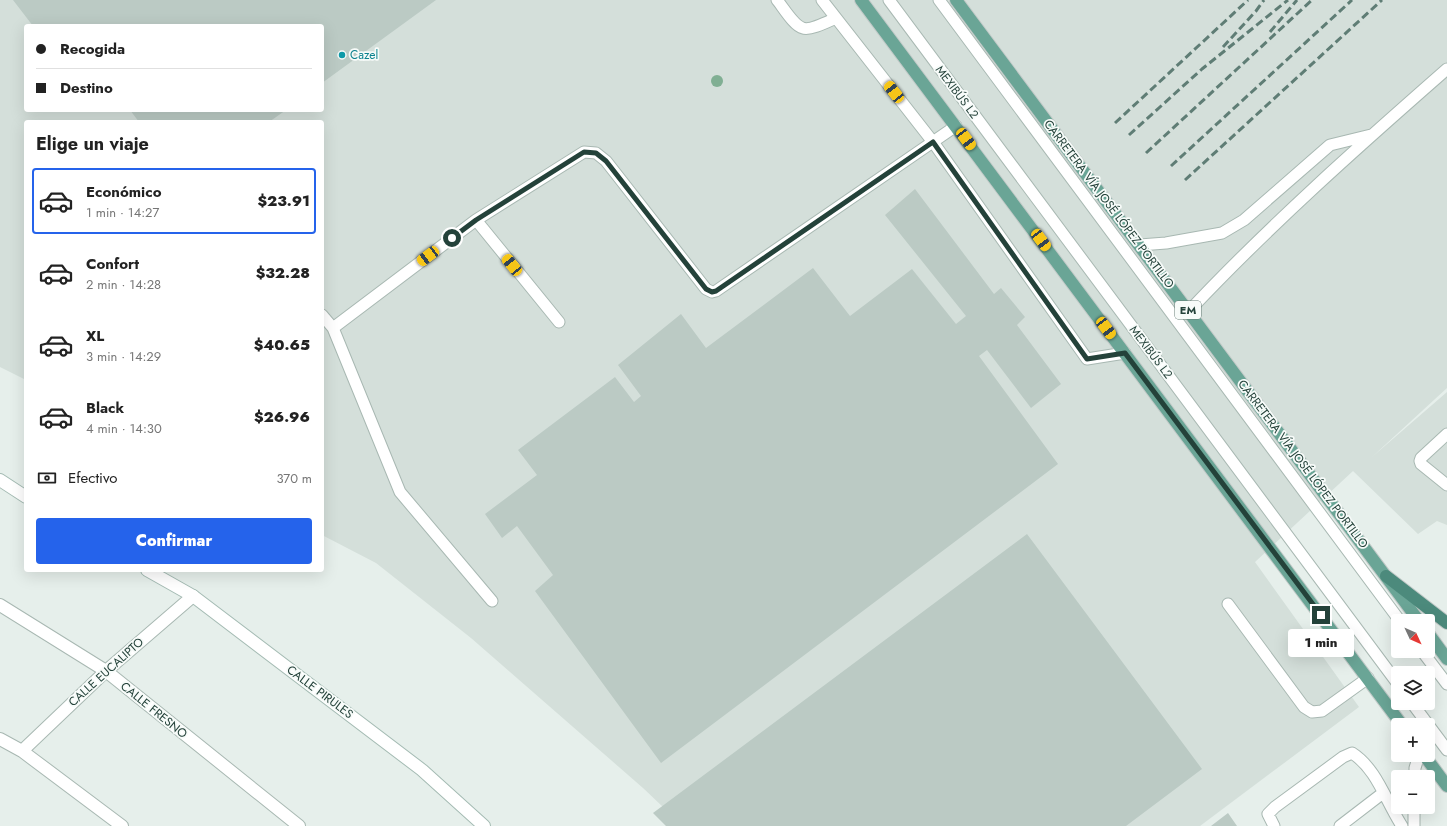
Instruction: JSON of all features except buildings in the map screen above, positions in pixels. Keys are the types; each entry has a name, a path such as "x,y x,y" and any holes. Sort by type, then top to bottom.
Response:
{"highway":[{"path":"1386,576 1447,622"}],"main road":[{"path":"861,0 1397,718"},
{"name":"CARRETERA VÍA JOSÉ LÓPEZ PORTILLO","path":"956,0 1414,614"},
{"path":"1435,644 1447,660"},
{"path":"1429,762 1447,786"}],"street":[{"path":"0,480 24,496"},
{"name":"CALLE PIRULES","path":"151,572 193,596 422,770 484,826"},
{"name":"CALLE EUCALIPTO","path":"22,751 106,671 193,596"},
{"name":"CALLE FRESNO","path":"0,605 106,671 299,826"},
{"path":"0,739 22,751 122,826"}],"lane":[{"path":"777,0 796,24 802,28 810,28 836,18"},
{"path":"822,0 933,142 1087,359 1125,353"},
{"name":"MEXIBÚS L2","path":"889,0 1391,675"},
{"path":"939,0 1395,614"},
{"path":"1189,311 1259,239 1372,135 1447,69"},
{"path":"334,328 476,220 584,152 596,153 606,161 706,289 712,292 716,291 956,126"},
{"path":"1140,245 1166,243 1222,233 1244,220 1330,145 1372,135"},
{"path":"476,220 559,322"},
{"path":"324,317 334,328 400,492 492,601"},
{"path":"1447,434 1421,458 1420,461 1421,464 1447,485"},
{"path":"1228,604 1304,707 1312,712 1322,711 1368,678"},
{"path":"1427,658 1447,684"},
{"path":"1417,710 1447,750"},
{"path":"1274,826 1268,814 1275,807 1342,757 1352,753 1361,758 1378,783 1402,826"},
{"path":"1340,826 1383,793"},
{"path":"1414,814 1414,826"}],"shaded area":[{"path":"0,0 1447,0 1447,388 1372,457 1447,392 1447,525 1437,521 1418,534 1353,471 1255,562 1359,707 1200,826 683,826 643,788 471,638 376,563 324,536 324,120 24,120 24,379 0,367"}],"railway":[{"path":"1115,123 1248,0"},
{"path":"1223,47 1256,11 1264,0"},
{"path":"1129,135 1202,69 1288,0"},
{"path":"1270,32 1297,0"},
{"path":"1146,153 1312,0"},
{"path":"1171,166 1352,0"},
{"path":"1185,180 1382,0"}],"place":[{"name":"Cazel","path":"342,55"}],"route":[{"path":"452,238 476,220 584,152 596,153 606,161 706,289 712,292 716,291 933,142 1087,359 1125,353 1321,615"}]}
